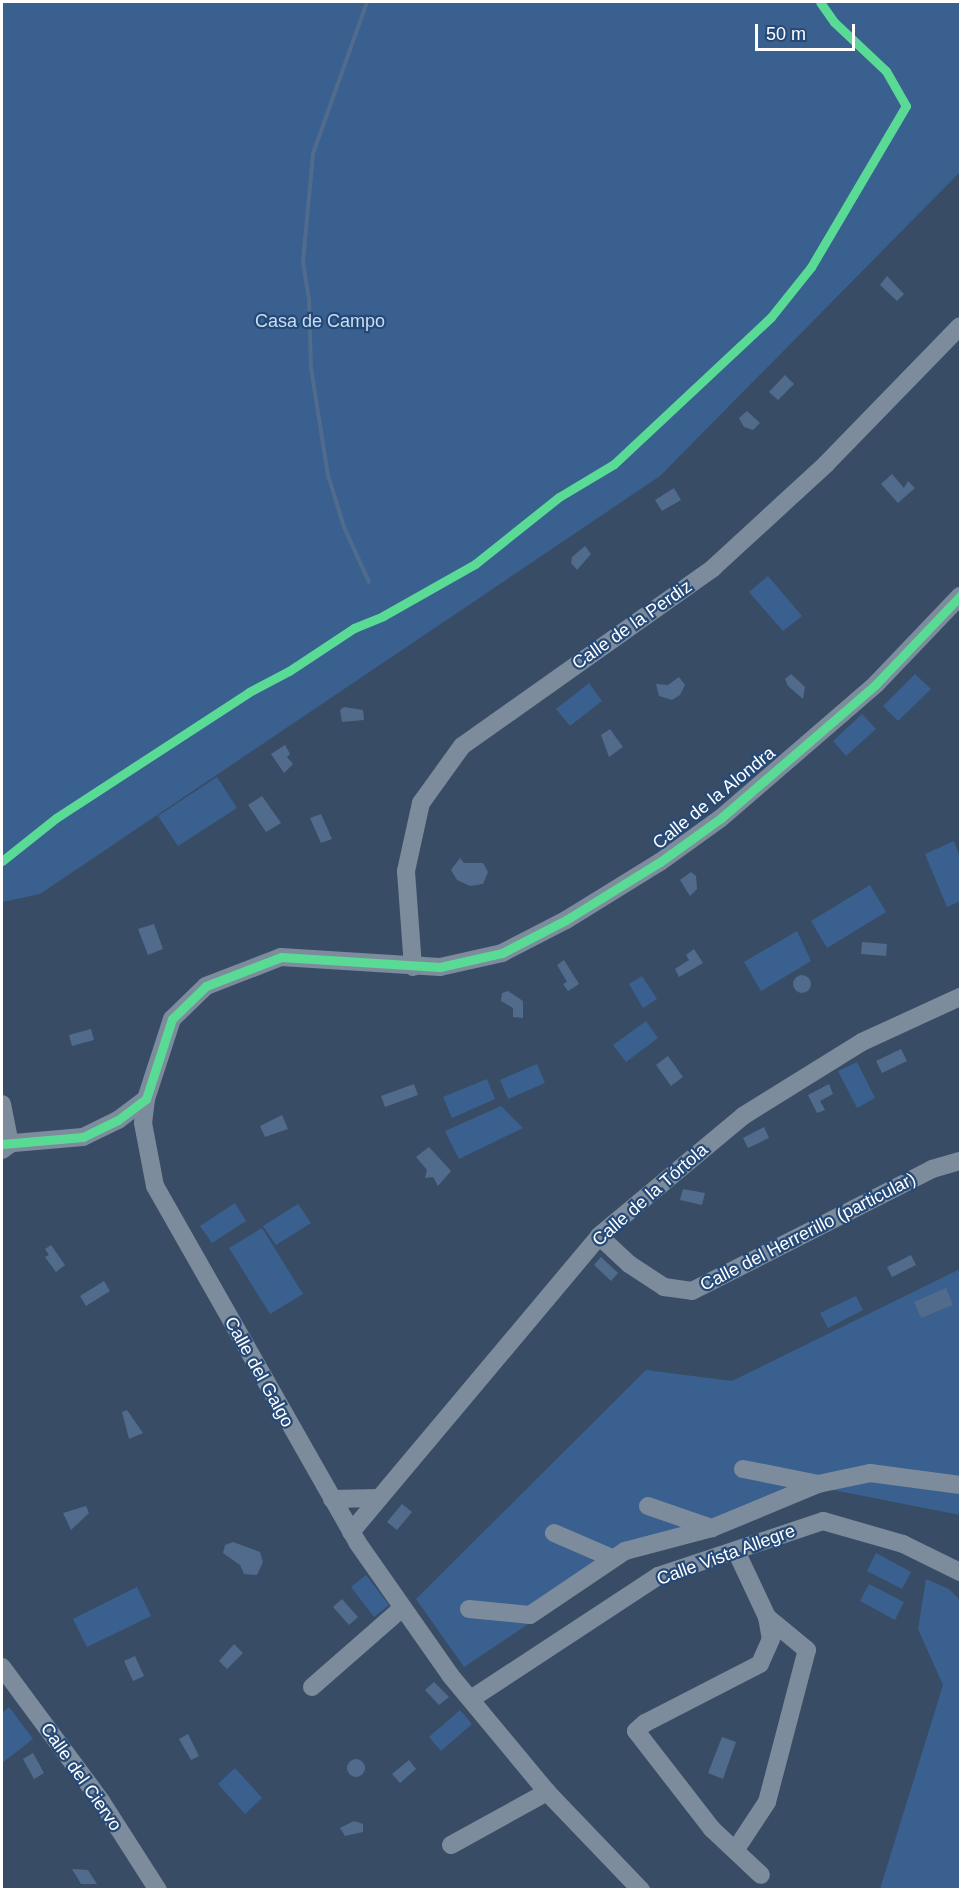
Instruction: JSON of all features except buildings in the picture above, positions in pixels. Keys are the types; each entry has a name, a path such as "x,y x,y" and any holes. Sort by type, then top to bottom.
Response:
{"street":[{"name":"Calle de la Perdiz","path":"412,967 406,871 421,803 462,746 713,568 826,464 960,326"},
{"name":"Calle de la Alondra","path":"146,1099 172,1019 206,986 281,957 440,967 502,952 566,920 660,862 721,818 876,684 960,596"},
{"name":"Calle de la Tórtola","path":"351,1532 599,1236 742,1116 861,1042 960,997"},
{"path":"2,1104 4,1146 83,1137 118,1120 146,1099"},
{"name":"Calle del Galgo","path":"146,1099 142,1124 155,1186 351,1532 401,1610 471,1699 547,1792 641,1890"},
{"path":"118,1120 142,1124"},
{"name":"Calle del Herrerillo (particular)","path":"599,1236 629,1264 664,1287 692,1291 932,1169 960,1161"},
{"path":"743,1469 818,1484"},
{"path":"469,1609 530,1615 612,1558 712,1528 818,1484 870,1473 960,1485"},
{"path":"332,1499 379,1498"},
{"path":"648,1506 712,1528"},
{"name":"Calle Vista Allegre","path":"471,1699 658,1576 823,1521 903,1544 960,1572"},
{"path":"554,1533 612,1558"},
{"name":"Calle Vista Allegre","path":"903,1544 960,1583"},
{"path":"736,1551 767,1617 771,1639 760,1664 636,1731 712,1829 761,1875"},
{"path":"312,1688 401,1610"},
{"path":"736,1850 767,1802 807,1650 767,1617"},
{"name":"Calle del Ciervo","path":"2,1667 101,1801 158,1890"},
{"path":"451,1845 547,1792"}],"green space":[{"name":"Casa de Campo","path":"2,2 960,2 960,172 660,476 40,894 2,902"},
{"path":"768,576 802,616 783,631 749,592"},
{"path":"915,674 931,689 898,721 883,706"},
{"path":"589,683 602,701 570,726 556,709"},
{"path":"862,714 876,729 846,756 833,741"},
{"path":"217,777 237,808 178,846 158,816"},
{"path":"954,841 960,858 960,901 947,907 925,854"},
{"path":"870,885 886,912 827,948 811,921"},
{"path":"797,931 811,961 761,991 744,962"},
{"path":"642,976 657,999 643,1008 629,984"},
{"path":"646,1021 658,1038 626,1062 613,1045"},
{"path":"857,1062 875,1098 857,1108 838,1071"},
{"path":"537,1064 545,1083 508,1099 500,1080"},
{"path":"487,1079 495,1099 452,1118 443,1097"},
{"path":"501,1106 523,1128 459,1159 445,1131"},
{"path":"235,1203 246,1221 212,1243 200,1226"},
{"path":"298,1204 311,1223 276,1245 263,1226"},
{"path":"262,1228 303,1294 270,1314 229,1248"},
{"path":"960,1269 960,1515 828,1489 727,1532 633,1554 464,1667 416,1599 646,1370 732,1381"},
{"path":"856,1296 863,1310 828,1328 820,1313"},
{"path":"876,1553 911,1572 902,1589 867,1571"},
{"path":"366,1575 389,1605 374,1617 351,1587"},
{"path":"926,1579 949,1589 960,1600 960,1889 880,1889 943,1685 918,1629"},
{"path":"869,1584 904,1602 895,1620 860,1601"},
{"path":"137,1587 151,1616 87,1647 73,1619"},
{"path":"9,1707 33,1739 2,1763 2,1713"},
{"path":"460,1710 472,1724 441,1751 429,1737"},
{"path":"235,1768 262,1798 245,1814 218,1784"}],"shaded area":[{"path":"887,276 904,294 897,301 880,285"},
{"path":"785,375 794,384 778,400 769,392"},
{"path":"747,411 760,423 753,430 744,427 739,418"},
{"path":"892,474 904,488 908,481 915,488 898,503 881,484"},
{"path":"674,488 681,500 662,511 655,500"},
{"path":"585,546 591,554 577,570 571,563 572,557"},
{"path":"791,674 805,687 803,699 788,686 785,679"},
{"path":"679,677 685,685 680,695 672,700 659,696 656,684 668,685"},
{"path":"344,707 363,710 364,720 342,722 340,710"},
{"path":"610,729 623,747 609,757 601,735"},
{"path":"285,745 290,754 287,757 293,764 284,773 271,754"},
{"path":"262,796 281,823 266,832 248,805"},
{"path":"321,814 332,839 321,843 310,818"},
{"path":"460,858 464,863 483,863 488,872 483,884 470,886 457,880 451,870"},
{"path":"691,872 696,876 697,889 690,896 680,880"},
{"path":"154,924 163,949 148,955 138,929"},
{"path":"862,942 887,944 886,956 861,954"},
{"path":"694,949 703,963 679,977 675,969 689,960 686,955"},
{"path":"564,960 579,984 568,991 563,984 567,982 557,965"},
{"path":"802,975 808,978 811,984 808,990 802,993 796,990 793,984 796,978"},
{"path":"508,991 523,1001 523,1018 513,1017 513,1008 501,1001 502,993"},
{"path":"91,1029 94,1040 72,1046 69,1035"},
{"path":"901,1049 907,1061 882,1073 876,1061"},
{"path":"668,1056 683,1077 671,1086 656,1065"},
{"path":"414,1084 418,1095 385,1107 381,1096"},
{"path":"829,1084 833,1094 820,1101 825,1110 817,1113 808,1095"},
{"path":"282,1115 288,1129 265,1137 260,1126"},
{"path":"764,1127 769,1138 748,1148 743,1138"},
{"path":"429,1147 451,1171 438,1186 433,1177 425,1178 427,1170 416,1157"},
{"path":"683,1189 705,1193 702,1205 680,1200"},
{"path":"51,1245 65,1265 56,1272 45,1257 49,1255 45,1249"},
{"path":"911,1255 916,1265 892,1277 887,1267"},
{"path":"601,1257 618,1273 611,1281 594,1265"},
{"path":"104,1281 110,1291 86,1306 80,1296"},
{"path":"946,1288 953,1305 921,1318 914,1302"},
{"path":"127,1410 143,1433 129,1439 122,1412"},
{"path":"402,1504 412,1512 397,1530 387,1522"},
{"path":"86,1506 89,1513 71,1530 63,1513"},
{"path":"233,1542 260,1552 263,1562 257,1575 244,1574 240,1565 223,1553 225,1545"},
{"path":"342,1599 358,1617 349,1625 333,1607"},
{"path":"234,1644 243,1653 227,1669 219,1661"},
{"path":"135,1656 144,1676 133,1681 124,1661"},
{"path":"434,1682 449,1697 439,1705 425,1690"},
{"path":"188,1734 199,1756 191,1760 179,1739"},
{"path":"722,1737 736,1742 723,1779 708,1773"},
{"path":"33,1753 44,1773 34,1779 23,1759"},
{"path":"356,1759 364,1764 365,1768 360,1776 356,1777 348,1772 347,1768 352,1760"},
{"path":"409,1760 416,1769 400,1783 392,1774"},
{"path":"354,1821 363,1824 363,1832 345,1836 340,1828"},
{"path":"72,1869 88,1870 97,1884 81,1884"}],"waterway":[{"path":"367,2 313,154 303,262 309,298 311,368 328,475 344,527 369,582"}],"cycle path":[{"path":"2,861 56,818 249,692 289,671 354,628 383,616 475,564 559,497 614,464 771,317 811,267 906,106 886,71 834,22 820,2"},
{"path":"2,1144 83,1137 118,1120 146,1099 172,1019 206,986 281,957 440,967 502,953 566,920 660,862 721,818 876,684 960,596"}]}
